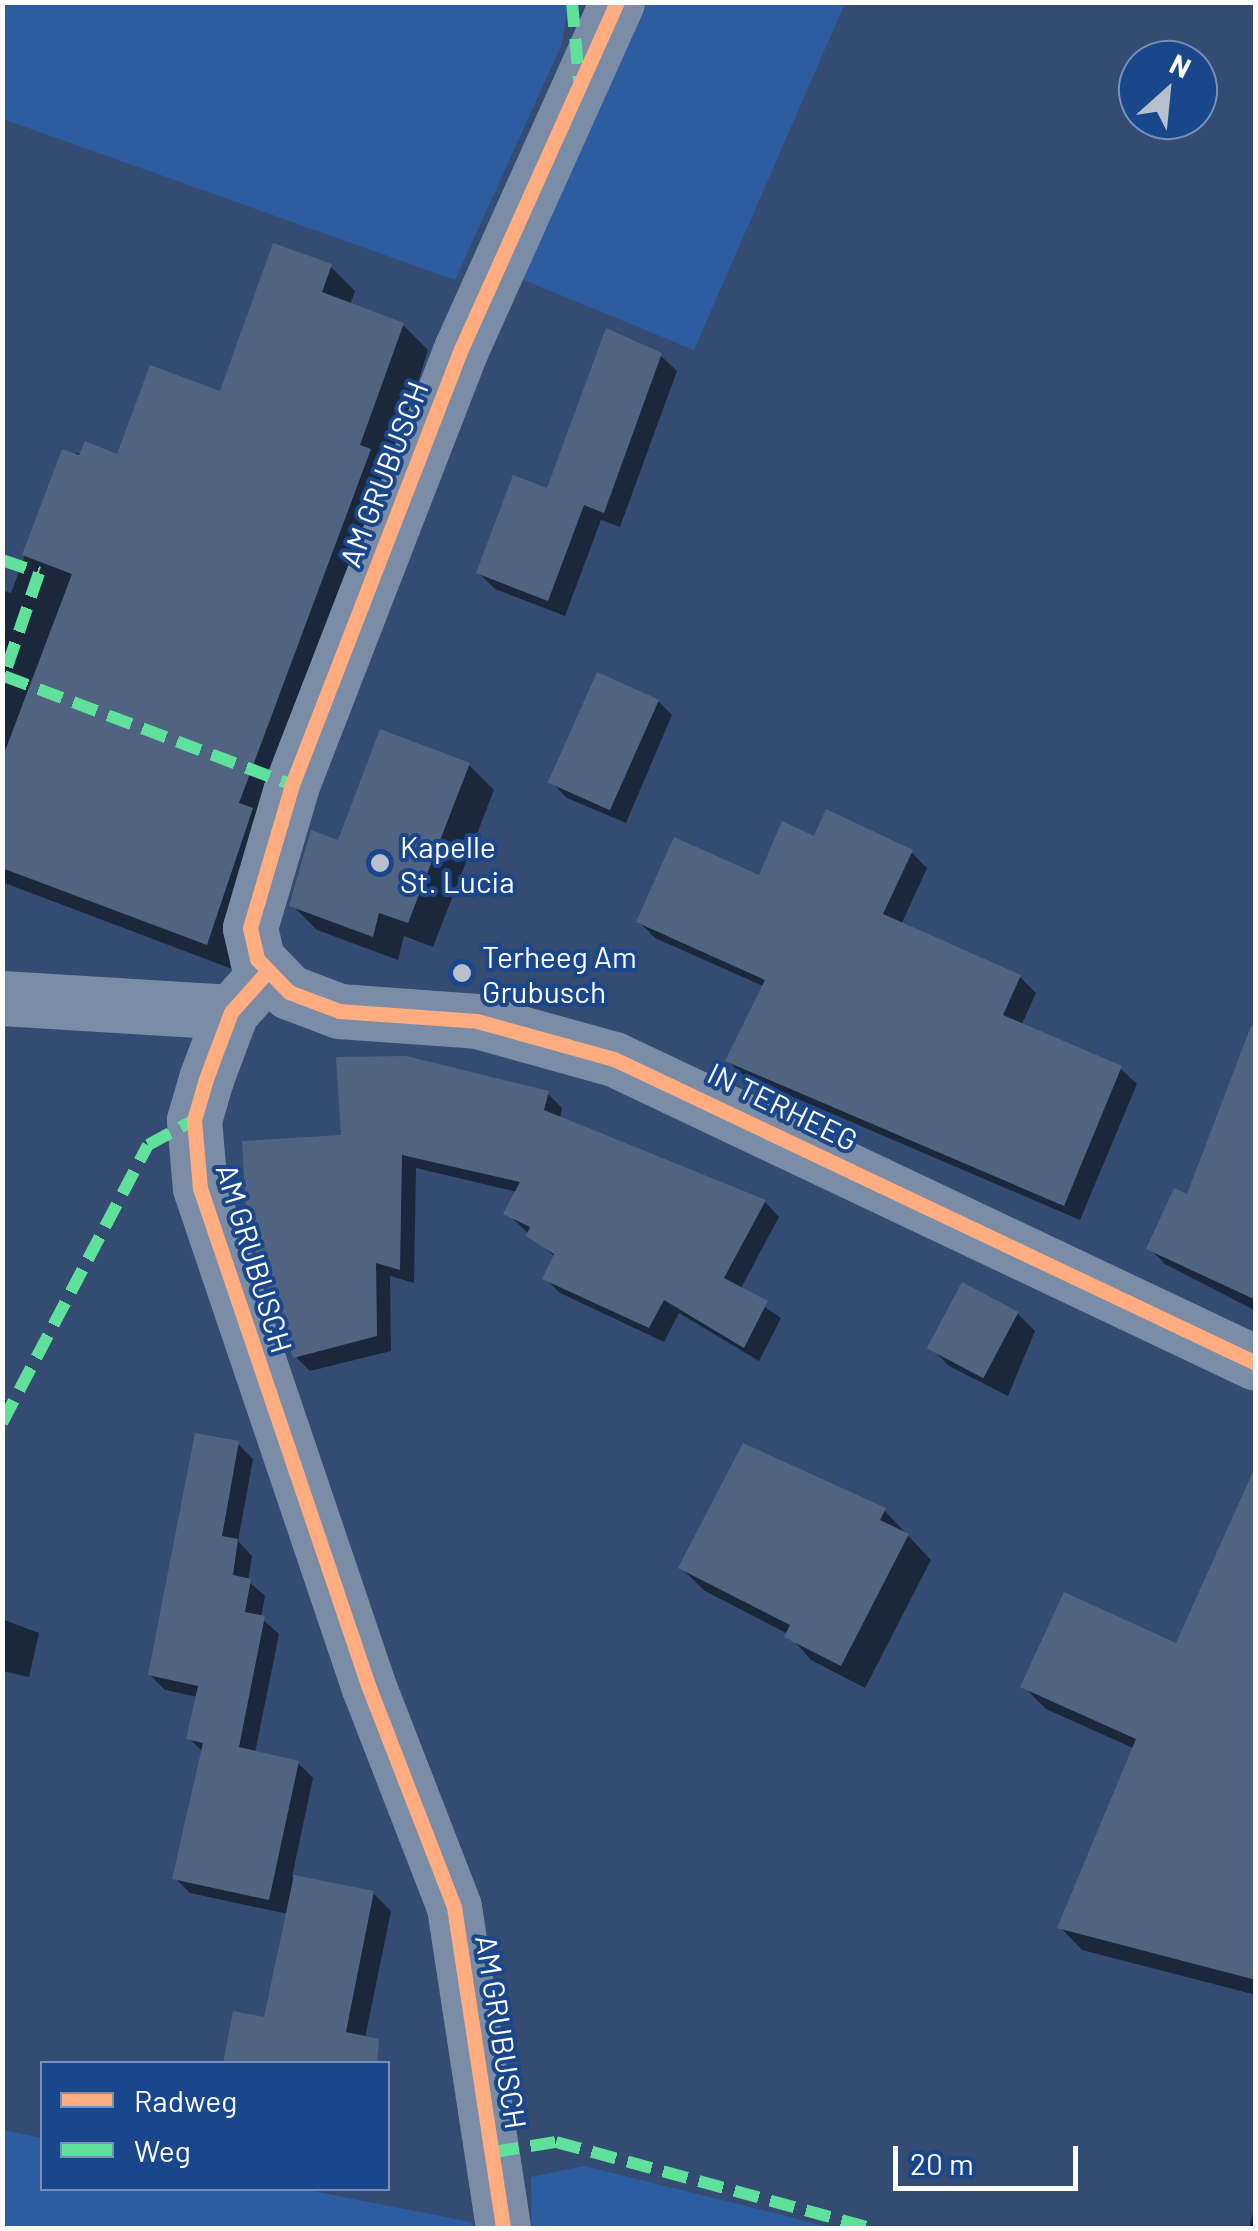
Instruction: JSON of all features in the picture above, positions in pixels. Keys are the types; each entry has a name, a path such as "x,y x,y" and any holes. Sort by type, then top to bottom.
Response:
{"street":[{"name":"AM GRUBUSCH","path":"502,2228 454,1908 368,1685 200,1188 194,1120 248,993 250,928 292,785 461,350 617,2"},
{"name":"IN TERHEEG","path":"2,998 289,992 339,1010 478,1021 614,1058 1256,1363"}],"shaded area":[{"path":"3,2 568,3 562,44 455,280 3,119"},
{"path":"645,3 845,3 694,350 514,276"},
{"path":"3,2130 40,2138 40,2191 312,2191 471,2222 473,2228 3,2228"},
{"path":"584,2166 830,2228 532,2228 531,2177"}],"building":[{"path":"273,243 332,264 322,292 404,323 360,445 371,449 239,803 253,808 207,945 2,868 2,759 72,574 22,555 62,449 79,455 85,441 117,454 150,365 220,391"},
{"path":"606,328 662,353 604,513 584,505 548,601 476,573 513,475 547,488"},
{"path":"597,672 659,700 610,810 548,783"},
{"name":"Kapelle St. Lucia","path":"380,729 470,763 408,923 379,913 373,937 289,906 311,830 338,840"},
{"path":"826,809 913,850 883,914 1021,975 1003,1015 1122,1066 1064,1206 725,1061 765,980 636,922 674,837 759,875 782,821 814,836"},
{"path":"1251,1026 1256,1027 1256,1300 1146,1249 1174,1188 1187,1194"},
{"path":"406,1056 549,1091 544,1110 766,1200 724,1278 768,1301 744,1348 664,1300 649,1328 542,1279 554,1254 526,1236 530,1227 503,1214 520,1182 402,1155 400,1270 376,1263 377,1336 293,1358 247,1227 242,1141 341,1135 336,1057"},
{"path":"962,1282 1019,1312 983,1378 927,1348"},
{"path":"195,1433 239,1441 222,1536 238,1539 233,1575 251,1579 245,1612 265,1616 239,1747 299,1761 269,1900 172,1879 203,1743 186,1739 198,1686 148,1675"},
{"path":"743,1443 886,1508 880,1520 909,1534 841,1666 784,1637 790,1625 678,1568"},
{"path":"1256,1465 1256,1980 1057,1928 1136,1739 1020,1687 1064,1592 1176,1643"},
{"path":"294,1875 374,1891 346,2032 379,2039 377,2061 224,2061 233,2011 264,2017"}],"marked path":[{"path":"572,2 579,81"},
{"path":"2,560 39,573 4,676 292,785"},
{"path":"2,1423 148,1145 194,1120"},
{"path":"494,2152 556,2142 871,2228"}],"cycle path":[{"path":"617,2 461,349 292,785 250,928 257,959 289,992 339,1011 477,1021 614,1059 1256,1363"},
{"path":"266,973 231,1012 206,1079 194,1120 200,1188 368,1685 454,1907 503,2228"}],"place":[{"name":"Kapelle St. Lucia","path":"380,863"},
{"name":"Terheeg Am Grubusch","path":"462,973"}]}
